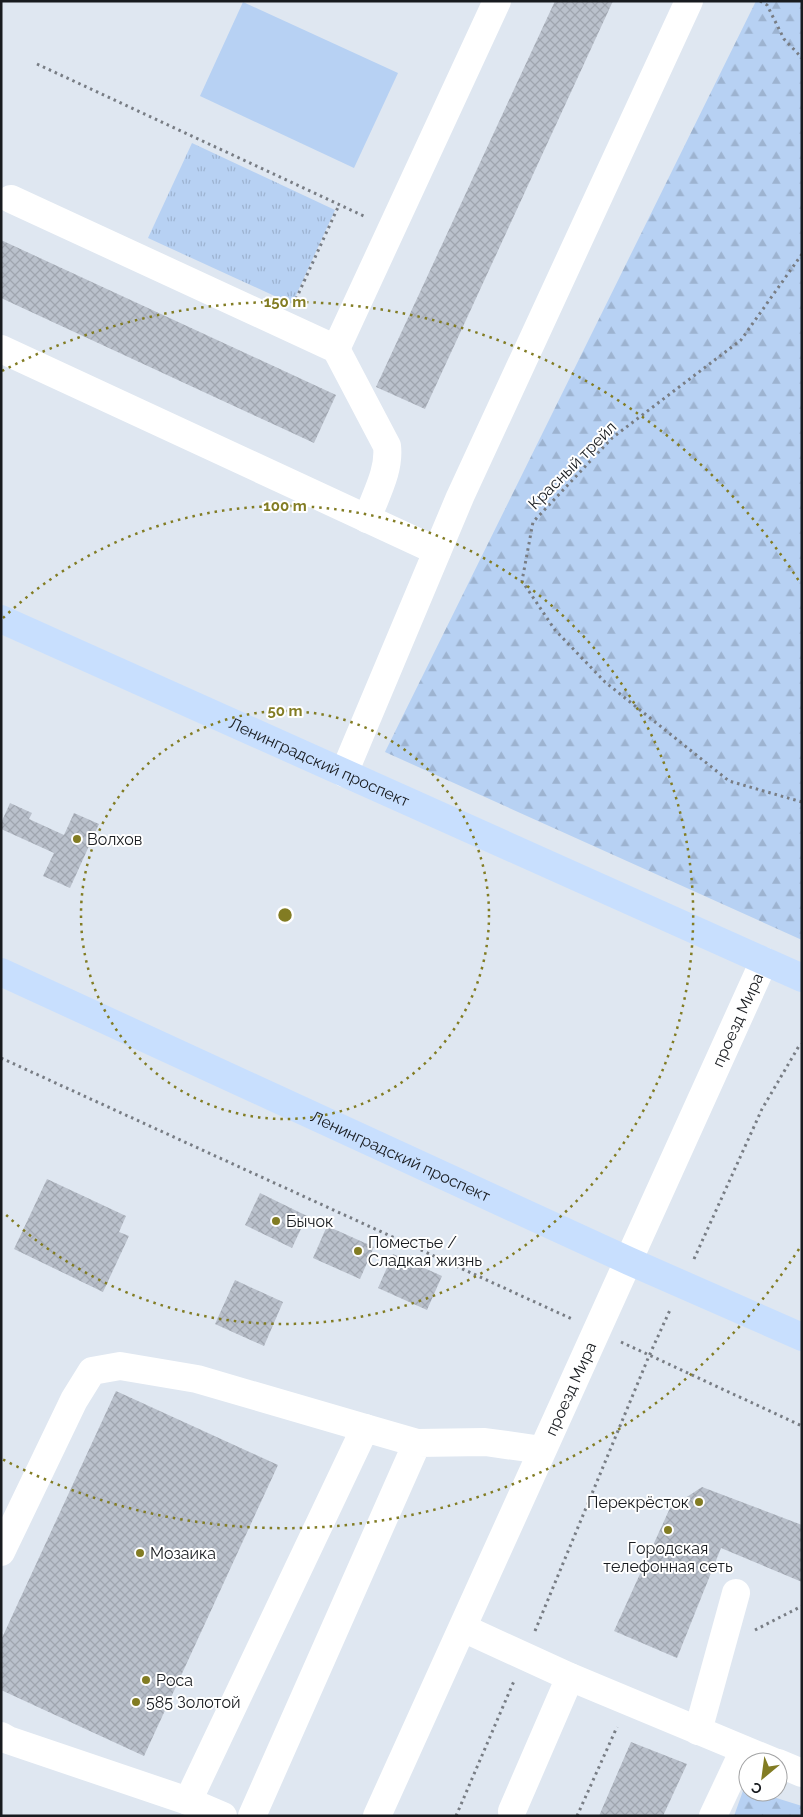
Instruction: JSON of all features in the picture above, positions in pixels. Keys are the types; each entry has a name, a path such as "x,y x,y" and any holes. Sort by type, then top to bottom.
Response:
{"main road":[{"name":"Ленинградский проспект","path":"1,619 802,978"},
{"name":"Ленинградский проспект","path":"1,972 629,1261 802,1337"}],"street":[{"path":"336,350 497,1"},
{"path":"344,773 460,496 689,1"},
{"path":"11,199 336,350 387,446 386,467 367,518"},
{"path":"1,349 437,551"},
{"name":"проезд Мира","path":"377,1816 764,961"},
{"path":"1,1552 74,1400 92,1371 120,1366 197,1379 417,1443 485,1442 542,1450"},
{"path":"188,1801 365,1428"},
{"path":"252,1816 417,1443"},
{"path":"698,1731 736,1592"},
{"path":"463,1628 749,1752"},
{"path":"512,1811 570,1676"},
{"path":"1,1736 188,1801 223,1816"},
{"path":"713,1816 744,1750"},
{"path":"788,1767 802,1773"}],"path":[{"path":"760,1 767,5 784,39 802,58"},
{"path":"37,64 392,229"},
{"path":"284,325 339,205"},
{"name":"Красный трейл","path":"802,254 741,340 612,438 533,522 522,581 555,630 605,682 728,781 802,802"},
{"path":"456,1816 525,1656 649,1356 762,1110 799,1046 802,1044"},
{"path":"1,1058 598,1330 649,1356 802,1426"},
{"path":"721,1647 802,1606"},
{"path":"577,1816 628,1701"}],"green space":[{"path":"756,1 802,1 802,940 385,752"},
{"path":"243,2 398,73 354,168 200,96"},
{"path":"192,143 335,210 292,304 148,238"},
{"path":"739,1802 788,1802 802,1806 802,1816 734,1816"}],"building":[{"path":"555,1 613,1 425,409 376,387"},
{"path":"1,240 336,395 314,443 1,298"},
{"path":"10,803 32,813 29,819 64,835 74,813 99,824 70,888 43,876 54,853 1,829 1,823"},
{"path":"47,1179 126,1216 119,1232 129,1236 103,1292 14,1249"},
{"name":"Бычок","path":"260,1193 307,1216 292,1248 245,1225"},
{"path":"327,1226 374,1247 360,1279 313,1258"},
{"path":"393,1254 442,1276 427,1310 378,1288"},
{"path":"235,1280 283,1302 264,1346 215,1324"},
{"name":"Мозаика","path":"116,1391 278,1465 144,1756 1,1690 1,1640"},
{"path":"702,1487 802,1525 802,1582 721,1548 677,1658 614,1631 670,1508"},
{"path":"631,1742 687,1764 663,1816 599,1816"}],"place":[{"name":"Волхов","path":"77,839"},
{"name":"Бычок","path":"276,1221"},
{"name":"Поместье / Сладкая жизнь","path":"358,1251"},
{"name":"Перекрёсток","path":"699,1502"},
{"name":"Городская телефонная сеть","path":"668,1530"},
{"name":"Мозаика","path":"140,1553"},
{"name":"Роса","path":"146,1680"},
{"name":"585 Золотой","path":"136,1702"}]}
